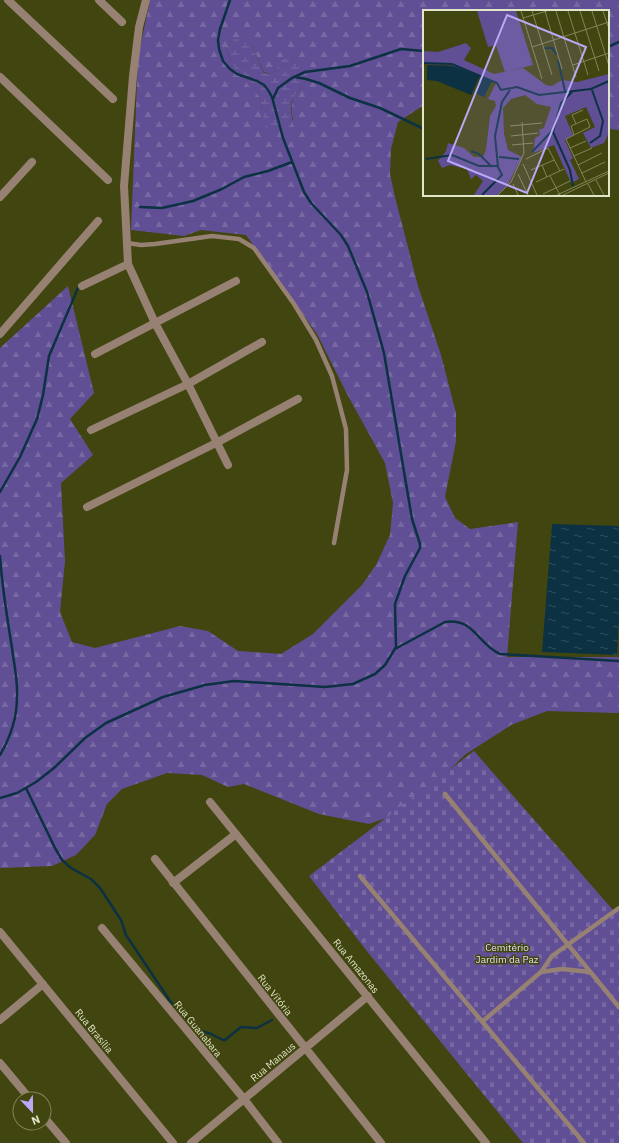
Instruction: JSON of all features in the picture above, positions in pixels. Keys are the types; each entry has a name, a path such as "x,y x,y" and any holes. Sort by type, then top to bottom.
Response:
{"street":[{"path":"8,0 113,99"},
{"path":"98,0 122,22"},
{"path":"146,0 139,27 124,178 128,264 155,323 218,442 228,465"},
{"path":"0,77 108,180"},
{"path":"0,197 32,162"},
{"path":"0,334 98,221"},
{"path":"82,286 128,264"},
{"path":"94,354 236,281"},
{"path":"91,430 188,384 262,342"},
{"path":"87,507 218,442 298,399"},
{"name":"Rua Amazonas","path":"210,802 486,1143"},
{"path":"173,883 236,834"},
{"name":"Rua Vitória","path":"155,859 381,1143"},
{"name":"Rua Guanabara","path":"102,928 244,1099 278,1143"},
{"name":"Rua Brasília","path":"0,932 173,1143"},
{"path":"0,1020 43,984"},
{"name":"Rua Manaus","path":"191,1143 368,996"},
{"path":"0,1063 23,1091"},
{"path":"52,1126 66,1143"}],"lane":[{"path":"126,243 141,245 155,244 212,236 239,239 254,248 294,304 316,340 332,376 346,429 348,470 334,543"},
{"path":"445,794 619,1007"},
{"path":"360,876 584,1143"},
{"path":"483,1021 541,972 552,956 619,908"},
{"path":"541,972 562,969 590,972"}],"green space":[{"path":"150,0 619,0 619,130 609,129 609,10 423,10 423,106 398,122 391,149 390,174 418,286 441,355 456,413 456,441 445,497 455,518 470,529 518,522 507,657 619,657 619,713 547,711 511,725 466,754 430,788 397,814 369,824 319,814 244,784 228,787 202,775 167,773 122,789 107,804 95,835 76,855 52,866 0,868 0,348 68,286 94,393 70,419 93,455 61,483 65,561 60,612 72,642 95,648 180,626 208,631 238,651 281,654 313,634 362,585 376,565 390,535 393,503 385,463 347,394 317,334 246,235 201,230 184,236 131,230 138,58","holes":["245,35 251,43 264,72 270,74 277,70 308,79 296,93 292,101 293,120 262,110 260,97 230,61 227,49 230,42"]},
{"path":"245,34 251,43 264,73 270,74 277,70 280,59 292,58 306,69 308,79 297,92 291,103 292,118 290,126 271,130 264,123 260,97 252,90 230,61 227,49 230,42"},
{"name":"Cemitério Jardim da Paz","path":"474,751 613,910 619,906 619,1143 523,1143 366,950 309,876"}],"water":[{"path":"552,524 619,526 619,619 617,655 542,652"}],"waterway":[{"path":"0,798 17,793 36,782 54,768 85,738 106,723 163,697 205,685 234,681 325,687 353,684 375,674 385,665 396,647 395,604 405,576 420,548 420,544 412,519 384,353 367,292 348,246 341,235 311,203 304,192 283,138 272,97 264,85 237,74 223,61 218,40 220,29 230,0"},
{"path":"609,47 619,42"},
{"path":"273,99 278,88 292,78 305,72 350,66 401,49 423,51"},
{"path":"295,77 319,83 350,98 380,108 423,129"},
{"path":"140,207 162,208 193,201 222,189 244,177 268,171 292,162"},
{"path":"0,492 20,457 37,419 43,395 49,356 78,288"},
{"path":"0,556 3,591 16,672 17,691 17,705 14,720 7,742 0,755"},
{"path":"395,649 445,622 455,622 470,628 492,650 500,654 619,661"},
{"path":"26,788 62,860 71,868 91,879 100,888 121,920 126,935 170,1001 193,1025 202,1031 225,1040 241,1027 257,1028 272,1020"}]}
